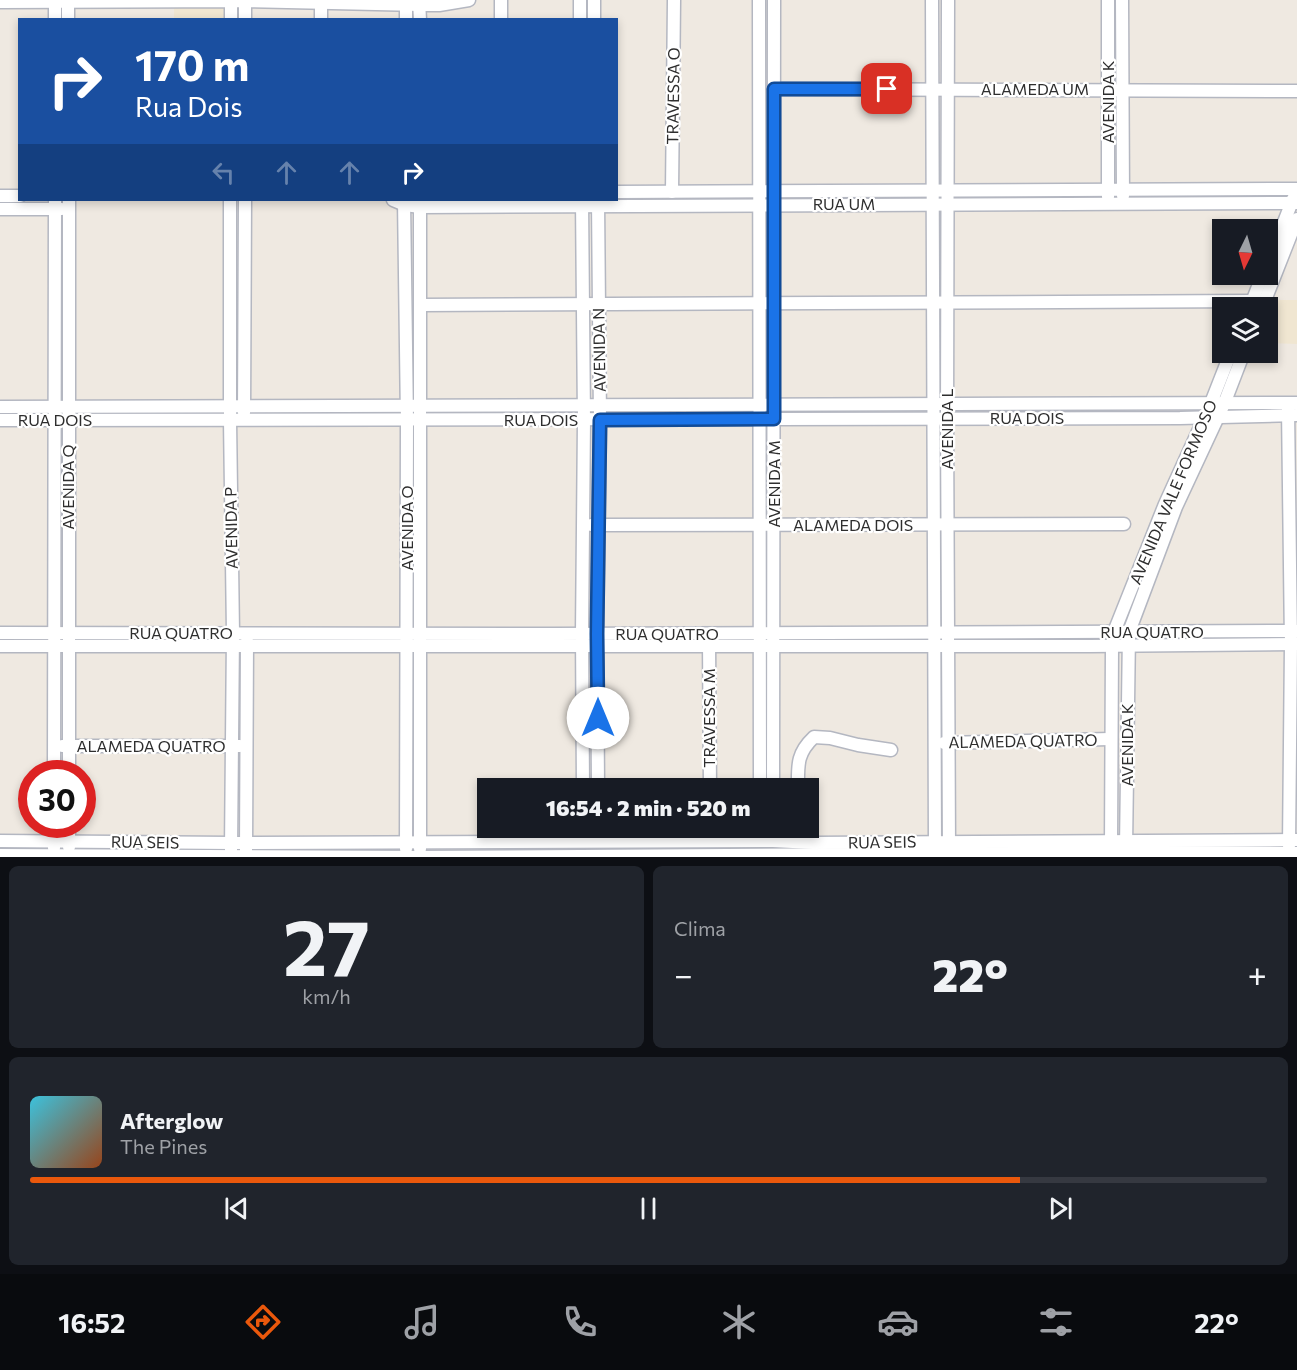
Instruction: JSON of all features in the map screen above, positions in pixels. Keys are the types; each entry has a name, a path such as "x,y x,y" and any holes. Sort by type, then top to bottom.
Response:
{"street":[{"path":"0,2 419,2 439,5 469,0"},
{"path":"501,0 501,18"},
{"path":"580,0 580,18"},
{"path":"594,0 594,18"},
{"name":"TRAVESSA O","path":"672,192 674,0"},
{"name":"AVENIDA M","path":"759,0 761,406 759,633 768,642 773,778"},
{"name":"AVENIDA M","path":"761,778 774,525 774,0"},
{"name":"AVENIDA L","path":"932,0 934,303 941,405"},
{"name":"AVENIDA L","path":"948,0 948,303 941,405 941,526 948,633 949,856"},
{"name":"AVENIDA K","path":"1108,0 1108,204"},
{"name":"AVENIDA K","path":"1122,0 1123,204"},
{"path":"55,1 55,18"},
{"path":"68,1 68,18"},
{"path":"231,1 231,18"},
{"path":"245,1 245,18"},
{"path":"406,2 406,18"},
{"path":"419,2 420,18"},
{"path":"321,3 321,18"},
{"name":"ALAMEDA UM","path":"774,89 1297,91"},
{"path":"1278,239 1294,203 1297,188"},
{"name":"RUA UM","path":"401,201 582,203 759,198 773,191 1297,188"},
{"name":"RUA UM","path":"618,192 672,192 759,198 774,204 1294,203"},
{"path":"0,195 18,196"},
{"name":"AVENIDA P","path":"230,201 233,633 231,857"},
{"path":"244,201 244,414"},
{"name":"AVENIDA O","path":"401,201 407,421 406,857"},
{"name":"AVENIDA N","path":"598,202 600,420 598,778"},
{"name":"AVENIDA O","path":"420,203 420,857"},
{"name":"AVENIDA N","path":"582,203 583,778"},
{"name":"AVENIDA Q","path":"54,760 55,204"},
{"path":"0,209 69,204"},
{"name":"AVENIDA Q","path":"68,760 69,204"},
{"path":"1259,297 1297,219"},
{"path":"55,283 68,283"},
{"path":"230,303 244,303"},
{"path":"421,305 774,303 1212,305"},
{"name":"AVENIDA VALE FORMOSO","path":"1114,632 1165,504 1227,363"},
{"name":"AVENIDA VALE FORMOSO","path":"1129,632 1176,507 1221,410 1240,363"},
{"name":"RUA DOIS","path":"244,414 406,407 584,406 941,405 1208,410 1293,409"},
{"name":"RUA DOIS","path":"0,407 54,414"},
{"path":"1292,855 1293,409"},
{"name":"RUA DOIS","path":"0,420 54,414 244,414 407,421 941,419 1208,410"},
{"name":"ALAMEDA DOIS","path":"583,525 1124,524"},
{"name":"AVENIDA L","path":"934,856 933,633 941,526"},
{"name":"RUA QUATRO","path":"768,642 933,633 1294,631"},
{"name":"AVENIDA K","path":"1111,855 1110,740 1114,632"},
{"name":"AVENIDA K","path":"1126,855 1127,646 1129,632"},
{"name":"RUA QUATRO","path":"0,633 421,634 582,640 709,640 934,646 1294,644"},
{"path":"246,857 247,633"},
{"name":"RUA QUATRO","path":"709,640 759,633"},
{"name":"RUA QUATRO","path":"0,646 421,647 582,640"},
{"name":"TRAVESSA M","path":"709,640 710,778"},
{"path":"798,778 798,759 814,737 891,750"},
{"name":"ALAMEDA QUATRO","path":"935,743 1110,740"},
{"name":"ALAMEDA QUATRO","path":"54,746 247,746"},
{"path":"766,838 774,856"},
{"path":"760,856 768,838"},
{"name":"RUA SEIS","path":"0,841 420,843 1293,840"},
{"path":"54,841 54,856"},
{"path":"69,841 69,856"},
{"path":"584,841 584,856"},
{"path":"598,841 598,856"},
{"name":"RUA SEIS","path":"0,855 420,857 1292,855"}],"shaded area":[{"path":"174,7 227,7 227,18 174,18"},
{"path":"1278,300 1297,300 1297,344 1278,343"}],"route":[{"path":"598,718 600,420 774,419 774,89 887,89"}]}
